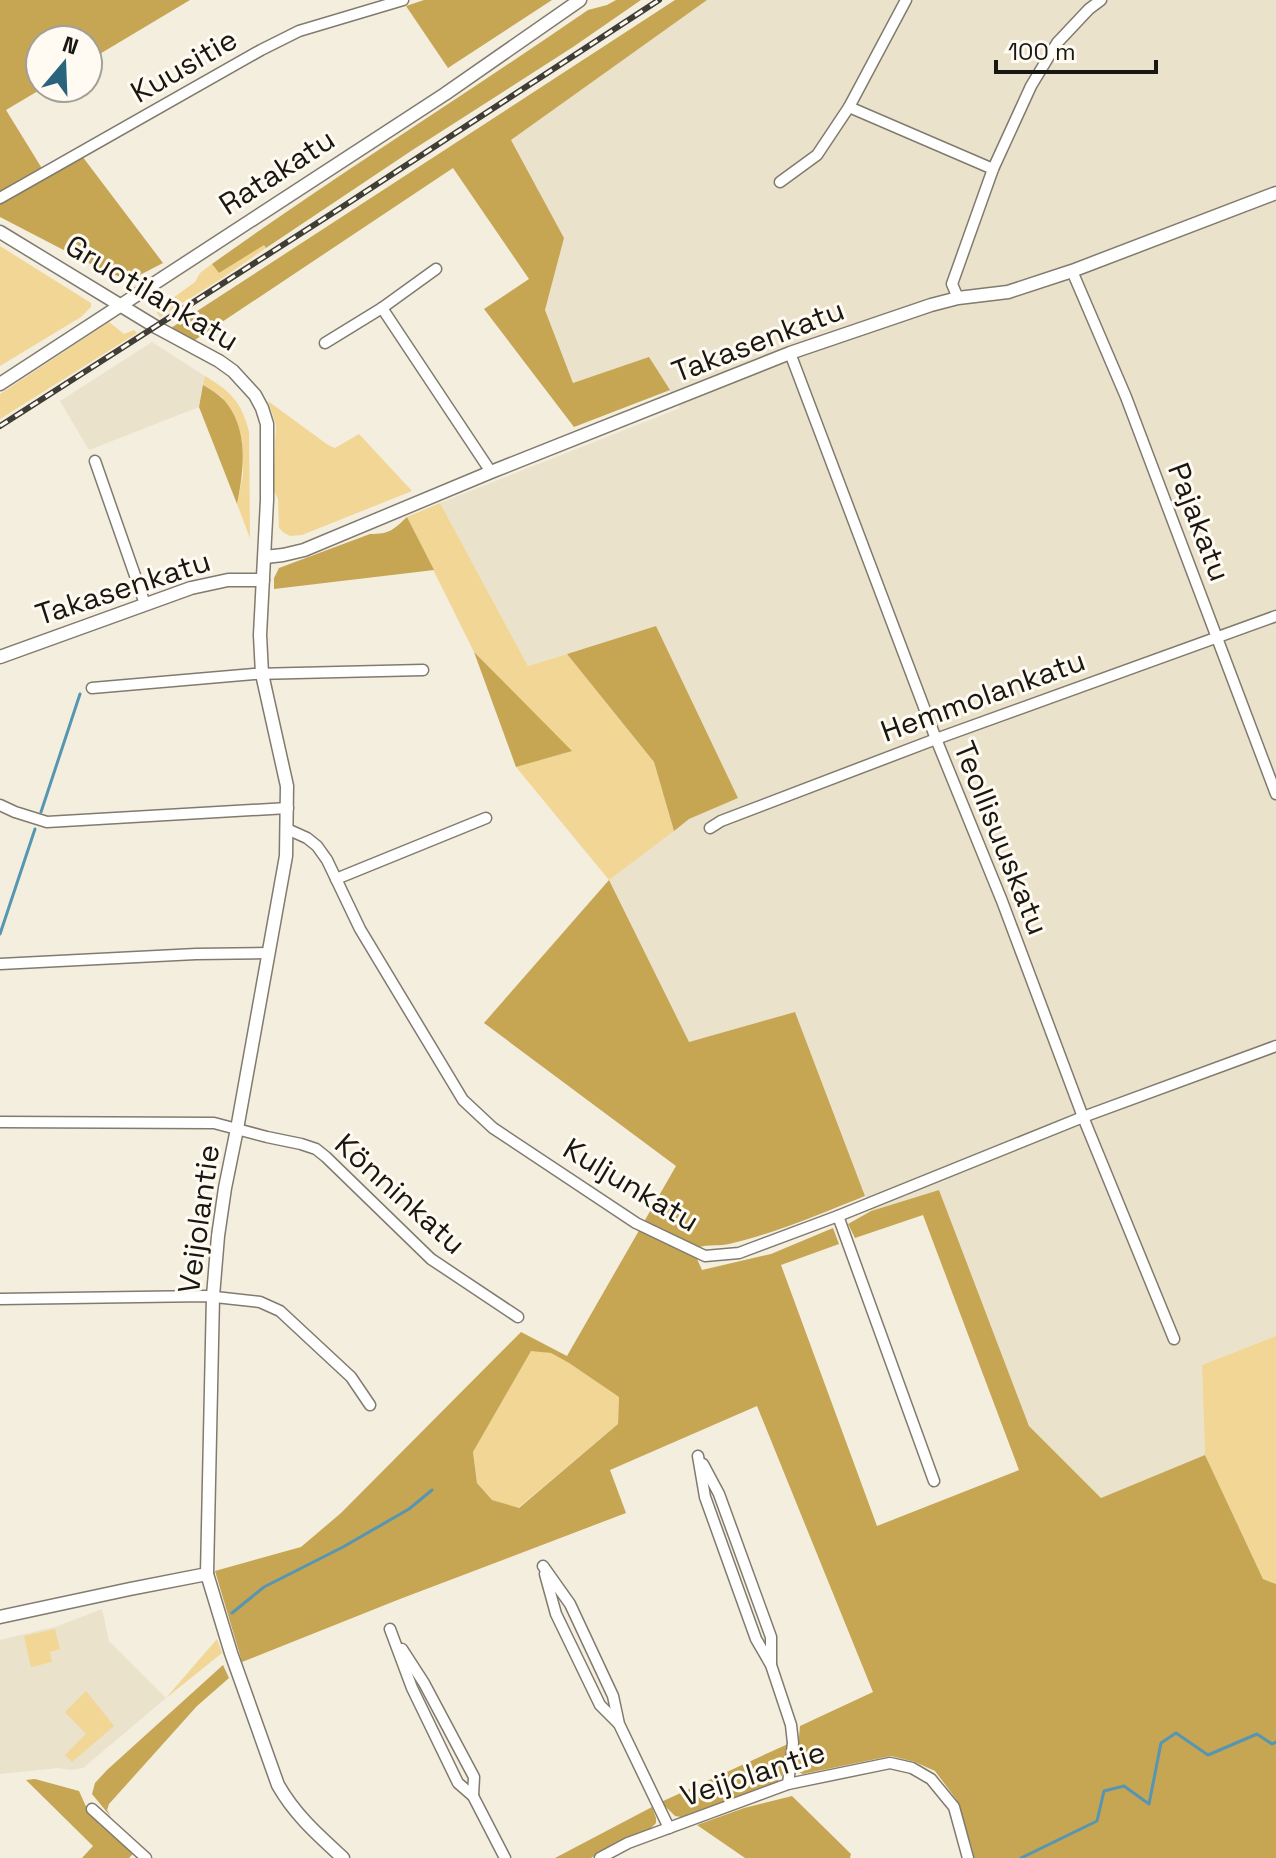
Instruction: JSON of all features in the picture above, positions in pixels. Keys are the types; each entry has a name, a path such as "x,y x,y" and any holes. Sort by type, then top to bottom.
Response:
{"street":[{"name":"Kuusitie","path":"0,198 299,31 403,0"},
{"name":"Ratakatu","path":"0,384 451,90 580,0"},
{"path":"780,182 817,155 849,107 906,0"},
{"path":"958,298 952,284 993,169 1031,86 1085,5 1101,0"},
{"path":"849,107 993,169"},
{"name":"Takasenkatu","path":"265,557 304,550 790,353 958,298 1008,292 1072,271 1276,193"},
{"name":"Gruotilankatu","path":"0,232 156,327 219,361 244,381 262,408 267,424 265,557"},
{"path":"325,343 382,308 436,269"},
{"name":"Pajakatu","path":"1072,271 1126,397 1276,794"},
{"path":"382,308 491,472"},
{"name":"Teollisuuskatu","path":"790,353 1083,1117 1174,1339"},
{"path":"95,461 145,604"},
{"name":"Veijolantie","path":"265,557 260,635 262,674 287,786 286,856 219,1224 213,1296 207,1574 231,1653 278,1785 302,1821 343,1858"},
{"name":"Takasenkatu","path":"2,654 191,588 228,580 263,580"},
{"name":"Hemmolankatu","path":"710,828 721,821 936,739 1276,616"},
{"path":"92,688 262,674 423,670"},
{"path":"0,805 47,822 288,808"},
{"path":"336,879 486,818"},
{"name":"Kuljunkatu","path":"287,829 307,838 327,860 360,929 463,1100 493,1128 636,1223 705,1256 739,1253 1083,1117 1276,1046"},
{"path":"0,964 269,953"},
{"name":"Könninkatu","path":"0,1122 214,1123 316,1149 431,1259 518,1317"},
{"path":"838,1216 934,1481"},
{"path":"0,1299 213,1296 260,1302 280,1311 351,1377 370,1405"},
{"path":"771,1665 771,1637 719,1494 698,1456 705,1497 756,1639 771,1665 791,1725 793,1743 788,1784"},
{"path":"619,1724 600,1705 556,1614 543,1566 570,1604 613,1696 619,1724 669,1828"},
{"path":"0,1617 207,1574"},
{"path":"473,1796 474,1777 424,1683 390,1629 412,1688 458,1783 473,1796 505,1858"},
{"name":"Veijolantie","path":"600,1858 628,1843 788,1784 890,1763 912,1768 931,1779 954,1807 968,1858"},
{"path":"92,1809 146,1858"}],"shaded area":[{"path":"0,0 190,0 104,51 104,24 24,24 24,99 6,110 46,175 82,156 163,263 130,280 106,272 0,217"},
{"path":"424,0 552,0 448,68 406,6"},
{"path":"616,0 641,0 266,248 264,245 219,273 212,264 588,10"},
{"path":"675,0 707,0 511,140 564,238 545,310 573,383 649,357 670,390 574,427 484,309 529,279 453,168 195,340 171,328"},
{"path":"707,0 1276,0 1276,1336 1202,1365 1205,1455 1101,1498 1029,1426 939,1190 871,1211 795,1012 689,1042 609,880 689,819 738,798 656,626 528,666 440,503 680,408 649,358 573,383 545,310 564,238 511,140"},
{"path":"264,244 266,248 224,277 160,317 157,313 159,308 195,282 200,273 212,264 219,273"},
{"path":"0,246 91,303 91,307 81,317 0,366"},
{"path":"109,322 124,334 134,330 137,333 0,419 0,394"},
{"path":"152,342 205,376 199,407 89,450 60,401"},
{"path":"205,376 234,398 249,432 250,538 237,504 243,475 242,441 222,397 203,385"},
{"path":"203,385 224,400 238,424 243,463 237,504 199,407"},
{"path":"268,401 335,448 359,434 412,491 302,535 284,533 279,528 278,499 273,489 276,425"},
{"path":"440,503 528,666 567,654 654,762 674,831 609,880 516,767 571,751 474,652 407,517"},
{"path":"407,517 434,570 274,589 274,578 279,568 370,534 387,532"},
{"path":"656,626 738,798 689,819 674,831 654,762 567,654"},
{"path":"474,652 572,751 516,767"},
{"path":"609,880 689,1042 795,1012 865,1196 764,1234 729,1244 697,1248 693,1250 702,1270 771,1254 833,1228 839,1244 781,1265 877,1526 1019,1470 923,1215 855,1238 848,1224 871,1211 939,1190 1029,1426 1101,1498 1205,1455 1263,1579 1276,1584 1276,1858 974,1858 956,1799 935,1771 891,1756 803,1774 798,1772 800,1726 873,1692 757,1406 610,1470 626,1513 242,1662 215,1571 301,1547 341,1513 521,1332 567,1356 676,1166 484,1023","holes":["531,1351 551,1353 619,1397 618,1424 519,1508 492,1500 477,1483 473,1452"]},
{"path":"1276,1336 1276,1584 1263,1579 1205,1455 1202,1365"},
{"path":"531,1350 551,1353 619,1397 618,1424 518,1508 492,1500 477,1483 473,1452"},
{"path":"102,1609 109,1641 166,1698 83,1768 0,1774 0,1640 58,1626"},
{"path":"55,1629 60,1649 50,1652 52,1662 31,1667 24,1636"},
{"path":"217,1639 222,1653 166,1698"},
{"path":"223,1665 229,1678 197,1706 109,1804 107,1810 111,1817 92,1794 95,1783"},
{"path":"86,1691 114,1726 72,1762 65,1755 86,1734 65,1712"},
{"path":"788,1744 785,1771 777,1782 681,1817 675,1816 661,1802"},
{"path":"35,1779 79,1791 88,1811 133,1854 129,1858 82,1858 93,1846 26,1780"},
{"path":"792,1796 851,1854 850,1858 745,1858 697,1825 744,1808"},
{"path":"652,1807 656,1823 650,1829 625,1838 591,1858 555,1858"}],"waterway":[{"path":"41,812 80,694"},
{"path":"0,934 35,829"},
{"path":"232,1613 264,1587 409,1509 432,1490"},
{"path":"1021,1858 1097,1821 1104,1791 1124,1786 1149,1804 1161,1743 1176,1733 1208,1755 1257,1734 1272,1744 1276,1742"}],"railway":[{"path":"0,426 659,0"}]}
